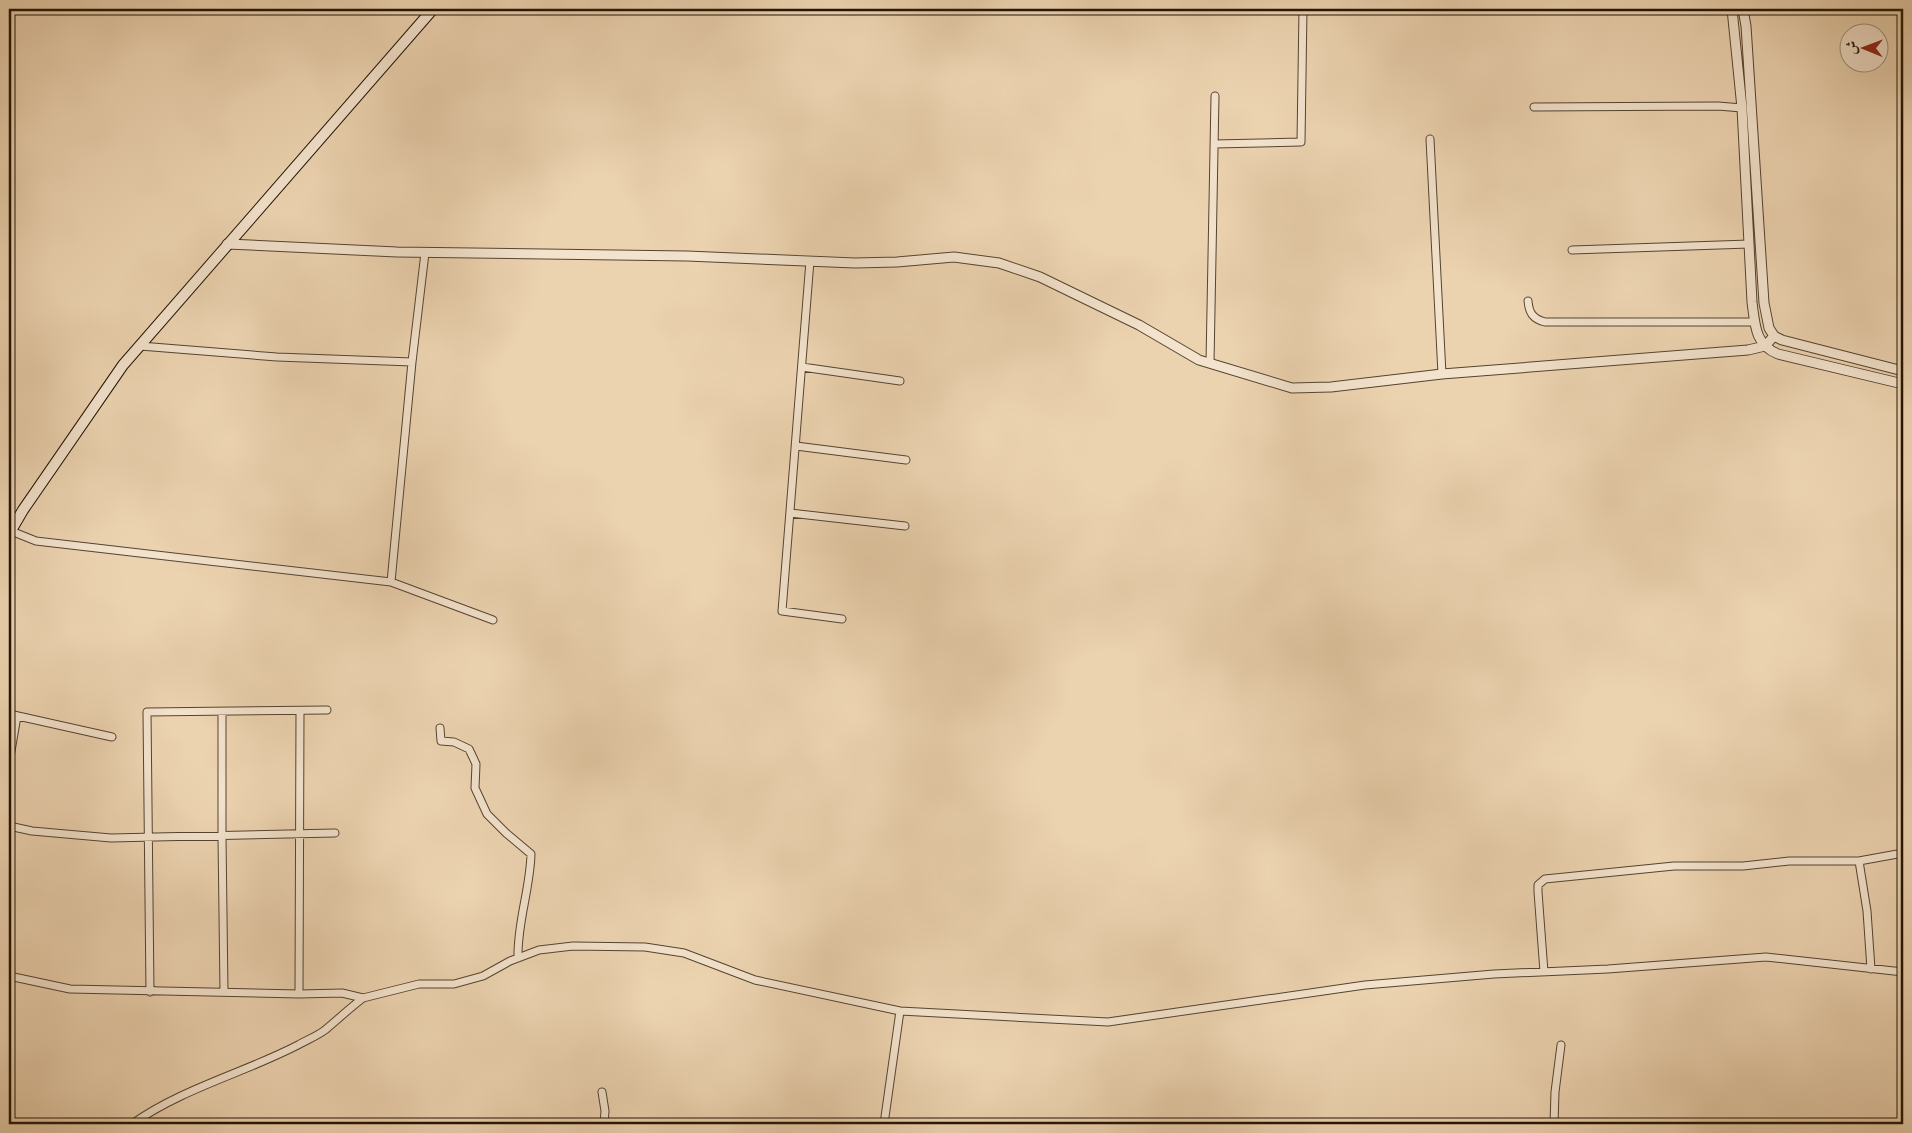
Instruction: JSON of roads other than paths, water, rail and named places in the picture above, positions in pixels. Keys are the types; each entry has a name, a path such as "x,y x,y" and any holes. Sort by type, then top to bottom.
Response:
{"main road":[{"path":"10,532 123,365 433,9"}],"street":[{"path":"1214,144 1301,142 1303,9"},
{"path":"1732,9 1742,108 1754,322 1759,336 1765,346 1778,354 1903,384"},
{"path":"1743,9 1746,26 1764,303 1769,328 1774,336 1792,344 1903,372"},
{"path":"1210,363 1215,96"},
{"path":"1534,107 1718,106 1742,108"},
{"path":"1430,139 1442,374"},
{"path":"227,244 425,253 687,256 810,261 897,262 954,257 999,264 1040,277 1139,326 1199,360 1292,388 1331,387 1442,374 1748,350 1765,346 1774,336"},
{"path":"1572,250 1749,244"},
{"path":"390,582 425,253"},
{"path":"810,261 782,610 842,619"},
{"path":"1528,301 1529,312 1537,320 1545,322 1754,322"},
{"path":"140,346 277,356 412,362"},
{"path":"802,367 900,381"},
{"path":"796,446 906,460"},
{"path":"790,513 905,526"},
{"path":"10,532 36,541 390,582 493,620"},
{"path":"150,992 147,712 300,712 327,710"},
{"path":"222,712 224,992"},
{"path":"299,994 300,712"},
{"path":"9,714 112,737"},
{"path":"9,762 17,716"},
{"path":"440,728 441,741 454,742 469,749 476,764 474,788 487,814 531,854 527,891 517,937 518,958"},
{"path":"9,826 32,831 111,838 335,833"},
{"path":"1544,972 1538,885 1545,879 1674,866 1743,866 1789,861 1859,860 1903,853"},
{"path":"1859,860 1867,911 1871,969"},
{"path":"132,1124 189,1091 241,1072 324,1031 363,998 420,984 454,984 483,976 518,958 539,950 573,946 645,947 684,953 754,980 900,1011 1108,1022 1365,985 1494,974 1766,958 1903,972"},
{"path":"9,976 70,989 150,992 342,993 363,998"},
{"path":"884,1124 900,1011"},
{"path":"1554,1124 1555,1092 1561,1045"},
{"path":"602,1092 605,1111 604,1124"}]}
